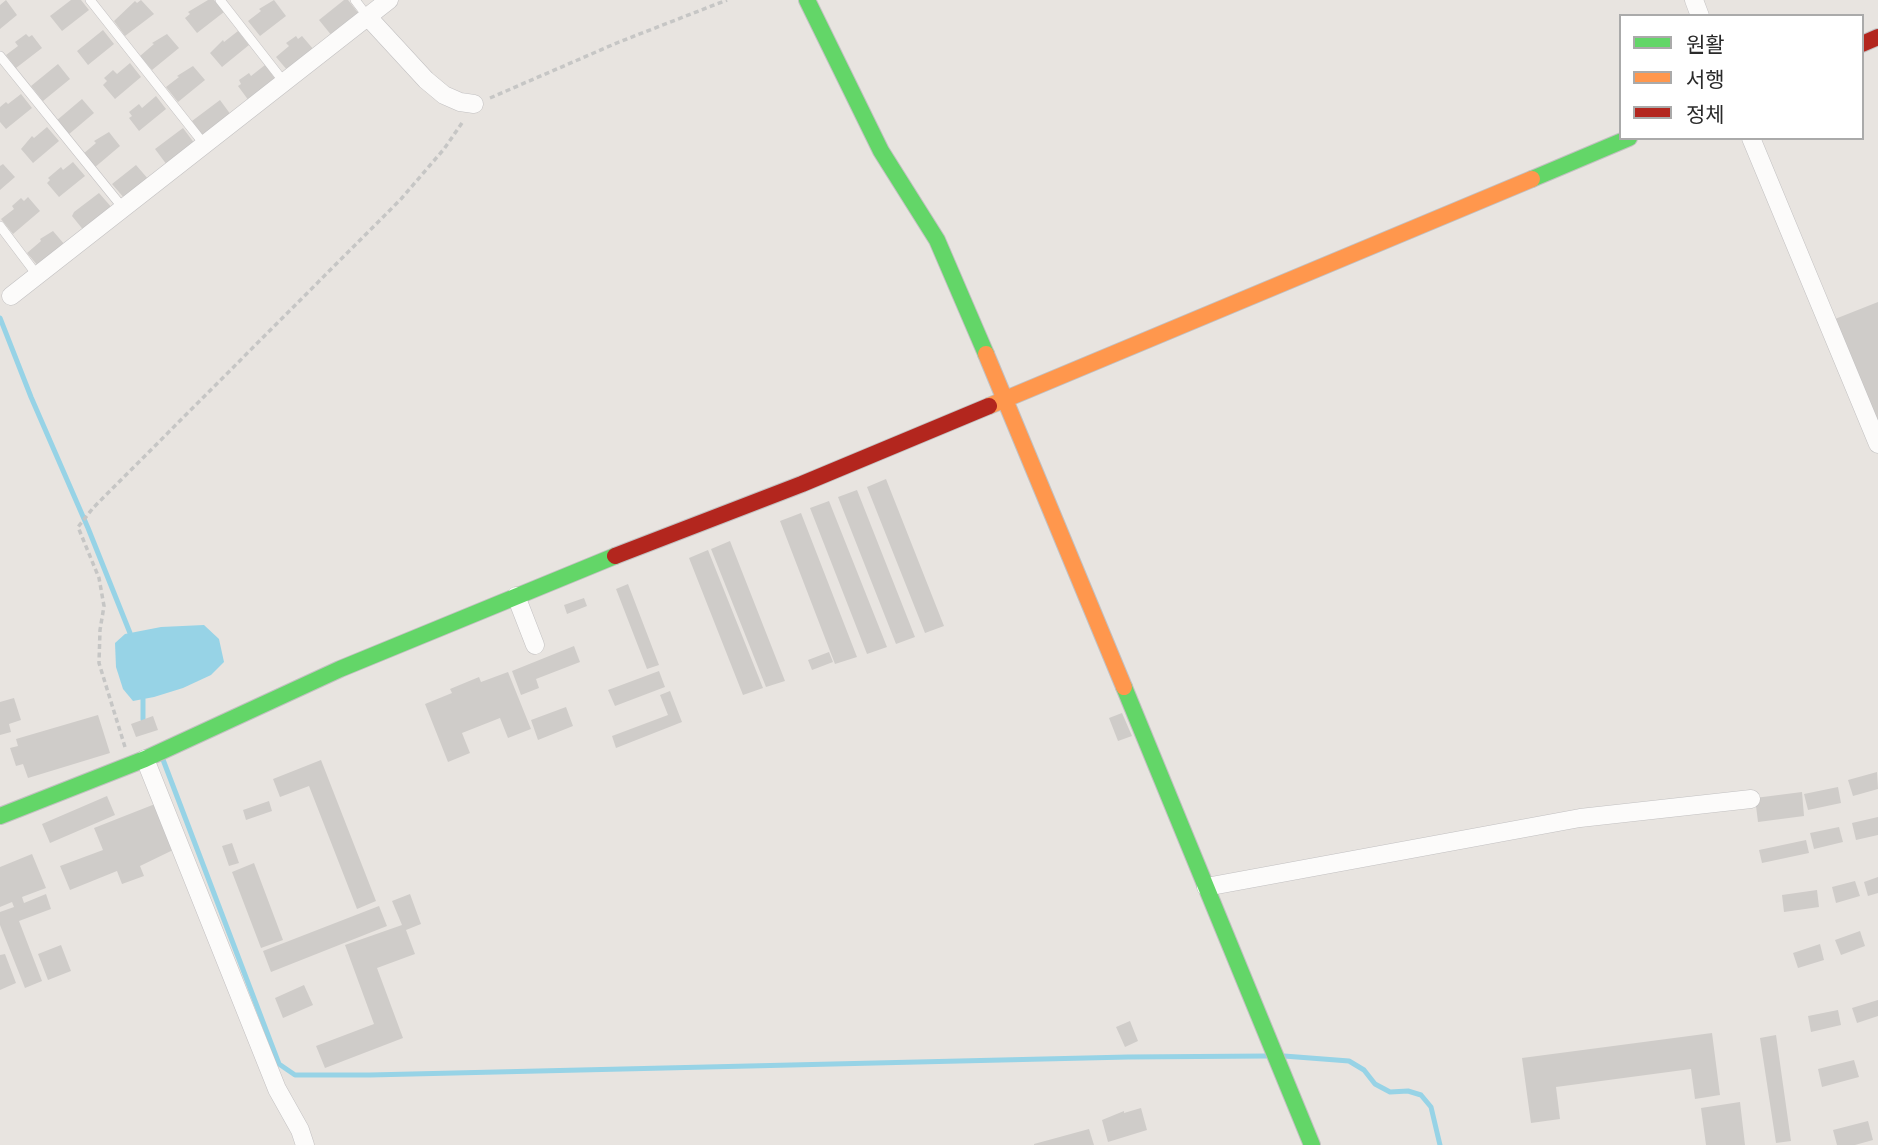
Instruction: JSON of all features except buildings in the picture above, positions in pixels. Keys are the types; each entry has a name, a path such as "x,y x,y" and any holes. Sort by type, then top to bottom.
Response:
{"street":[{"path":"11,296 388,0"},
{"path":"807,0 881,151 937,240 1006,399 1312,1145"},
{"path":"368,16 426,80 444,95 460,102 474,104"},
{"path":"0,816 139,762 340,669 516,596 802,484 1624,140"},
{"path":"1752,140 1878,444"},
{"path":"516,596 535,645"},
{"path":"139,762 277,1089 300,1130 304,1145"},
{"path":"1206,887 1580,818 1751,799"}],"lane":[{"path":"90,0 204,144"},
{"path":"220,0 284,82"},
{"path":"355,0 368,16"},
{"path":"0,56 122,208"},
{"path":"0,226 37,275"}],"path":[{"path":"139,762 99,663 104,606 99,578 78,527 93,508 401,198 444,149 474,104 618,42 727,0"}],"water":[{"path":"204,625 219,639 224,662 211,675 183,688 133,701 123,689 116,667 115,643 125,634 161,627"}],"waterway":[{"path":"0,318 130,633"},
{"path":"143,699 143,719"},
{"path":"162,757 279,1064 295,1075 1267,1056"},
{"path":"1284,1056 1349,1061 1364,1070 1375,1084 1390,1092 1408,1091 1421,1095 1431,1107 1440,1145"}],"traffic: fast":[{"path":"807,0 881,151 937,240 986,354"},
{"path":"1532,179 1624,140"},
{"path":"0,816 145,759 340,669 615,556"},
{"path":"1124,687 1312,1145"}],"traffic: slow":[{"path":"989,406 1532,179"},
{"path":"986,354 1124,687"}],"traffic: jam":[{"path":"1864,43 1878,37"},
{"path":"615,556 802,484 989,406"}]}
